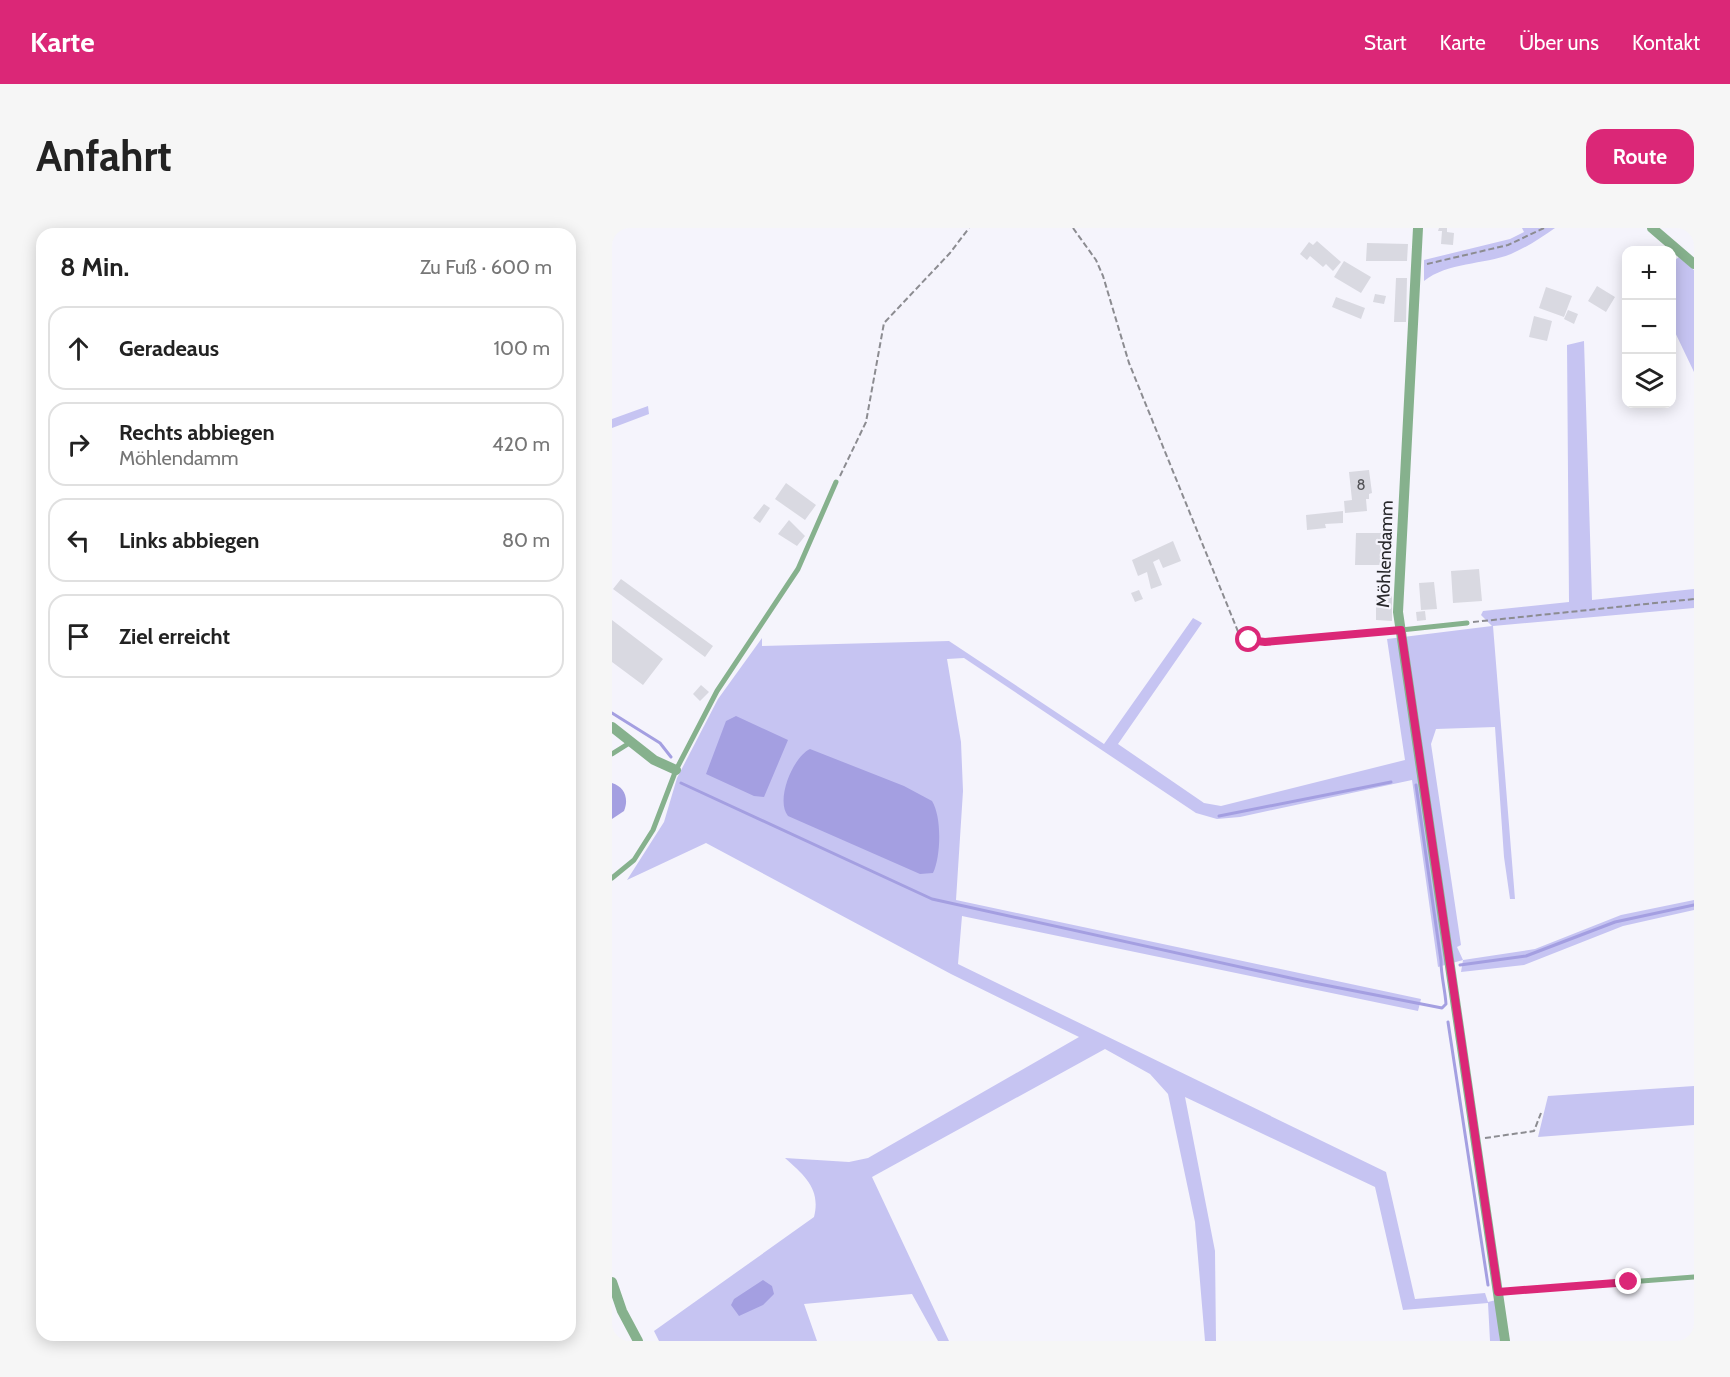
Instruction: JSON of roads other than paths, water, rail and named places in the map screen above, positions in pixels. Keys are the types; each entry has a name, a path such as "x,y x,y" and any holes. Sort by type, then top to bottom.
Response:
{"street":[{"name":"Möhlendamm","path":"1418,228 1399,590 1401,630 1505,1341"},
{"path":"1652,228 1694,264"},
{"path":"612,727 654,759 676,770"},
{"path":"612,1282 622,1311 638,1341"}],"lane":[{"path":"612,879 634,860 653,830 676,770 717,691 798,569 836,482"},
{"path":"1401,630 1467,623"},
{"path":"612,754 631,742"},
{"path":"1498,1292 1694,1277"}],"waterway":[{"path":"612,713 660,743 671,757"},
{"path":"1219,816 1391,782"},
{"path":"681,783 932,899 1304,981 1442,1008 1446,1004 1441,961 1416,785"},
{"path":"1460,965 1526,956 1615,922 1694,905"},
{"path":"1448,1022 1488,1285"}]}
